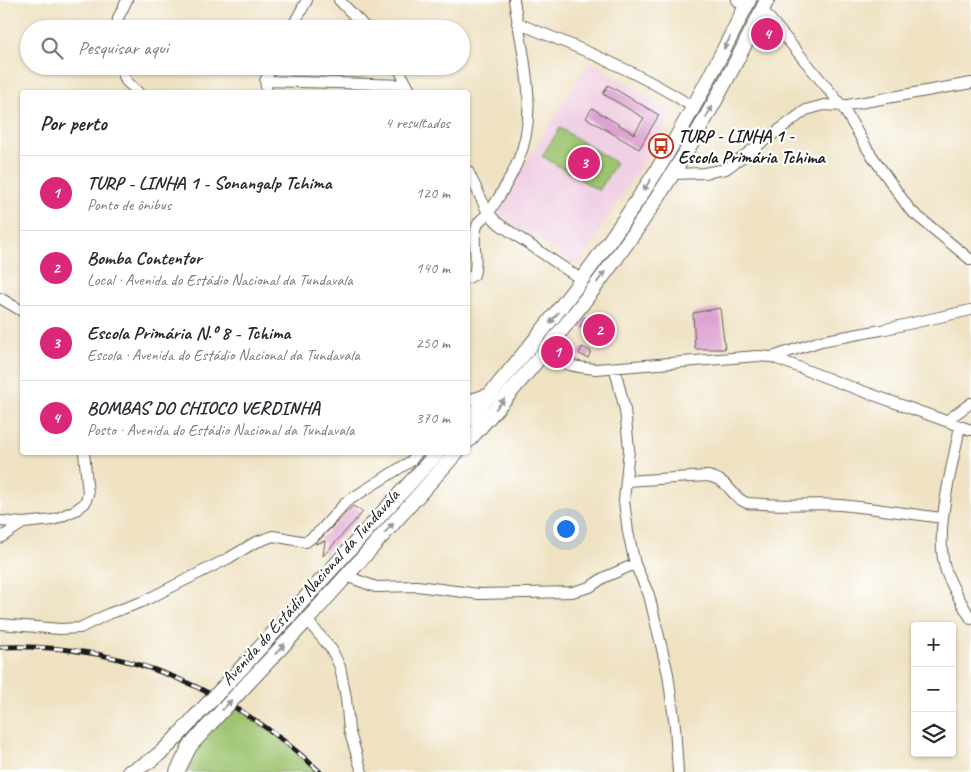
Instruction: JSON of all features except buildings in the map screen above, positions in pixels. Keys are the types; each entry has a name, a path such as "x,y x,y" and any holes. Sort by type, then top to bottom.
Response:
{"street":[{"path":"118,20 128,0"},
{"path":"296,20 307,0"},
{"path":"339,0 358,20"},
{"path":"470,277 474,274 477,265 475,240 479,223 488,213 518,161 526,137 529,104 514,0"},
{"path":"470,418 541,334 582,280 659,166 693,107 744,3"},
{"path":"470,439 544,353 600,280 673,174 706,117 765,5 842,106 868,150 910,210 971,260"},
{"path":"517,23 588,51 665,89 693,107"},
{"path":"124,75 126,81 136,90"},
{"path":"267,90 265,82 268,75"},
{"path":"402,75 409,89"},
{"path":"265,82 409,89"},
{"path":"673,174 704,173 726,169 806,110 824,105 842,106 971,83"},
{"path":"470,176 488,213 499,224 582,280"},
{"path":"0,298 20,310"},
{"path":"772,357 821,341 971,310"},
{"path":"544,353 562,364 578,368 616,368 758,356 772,357 971,430"},
{"path":"616,368 625,410 629,449 624,501 626,517 635,564 649,595 668,674 675,726 678,772"},
{"path":"470,399 491,393"},
{"path":"946,421 971,403"},
{"path":"960,426 943,518 942,551 945,568 971,619"},
{"path":"0,521 23,523 53,520 76,510 85,503 88,494 84,455"},
{"path":"0,624 60,629 80,628 108,614 142,602 229,558 254,543 273,536 306,542 320,531 346,502 410,461 415,455"},
{"name":"Avenida do Estádio Nacional da Tundavala","path":"129,772 151,761 173,742 435,455"},
{"name":"Avenida do Estádio Nacional da Tundavala","path":"177,772 190,746 307,620 454,455"},
{"path":"626,481 717,477 725,482 740,499 747,503 785,506 811,504 840,505 943,518"},
{"path":"0,538 23,523"},
{"path":"346,576 376,587 417,586 479,594 572,592 590,587 603,578 635,564"},
{"path":"307,620 332,650 340,666 349,730 362,772"}],"shaded area":[{"path":"590,61 674,113 578,265 494,213"}],"green space":[{"path":"560,128 616,163 599,191 542,156"},
{"path":"234,707 300,754 320,772 181,772 190,756"}],"railway":[{"path":"0,647 45,648 89,653 132,662 173,676 212,695 250,717 286,743 320,772"}],"place":[{"name":"BOMBAS DO CHIOCO VERDINHA","path":"767,34"},
{"name":"TURP - LINHA 1 - Escola Primária Tchima","path":"661,146"},
{"name":"Escola Primária N.º 8 - Tchima","path":"584,163"},
{"name":"Bomba Contentor","path":"599,330"},
{"name":"TURP - LINHA 1 - Sonangalp Tchima","path":"557,352"}]}
